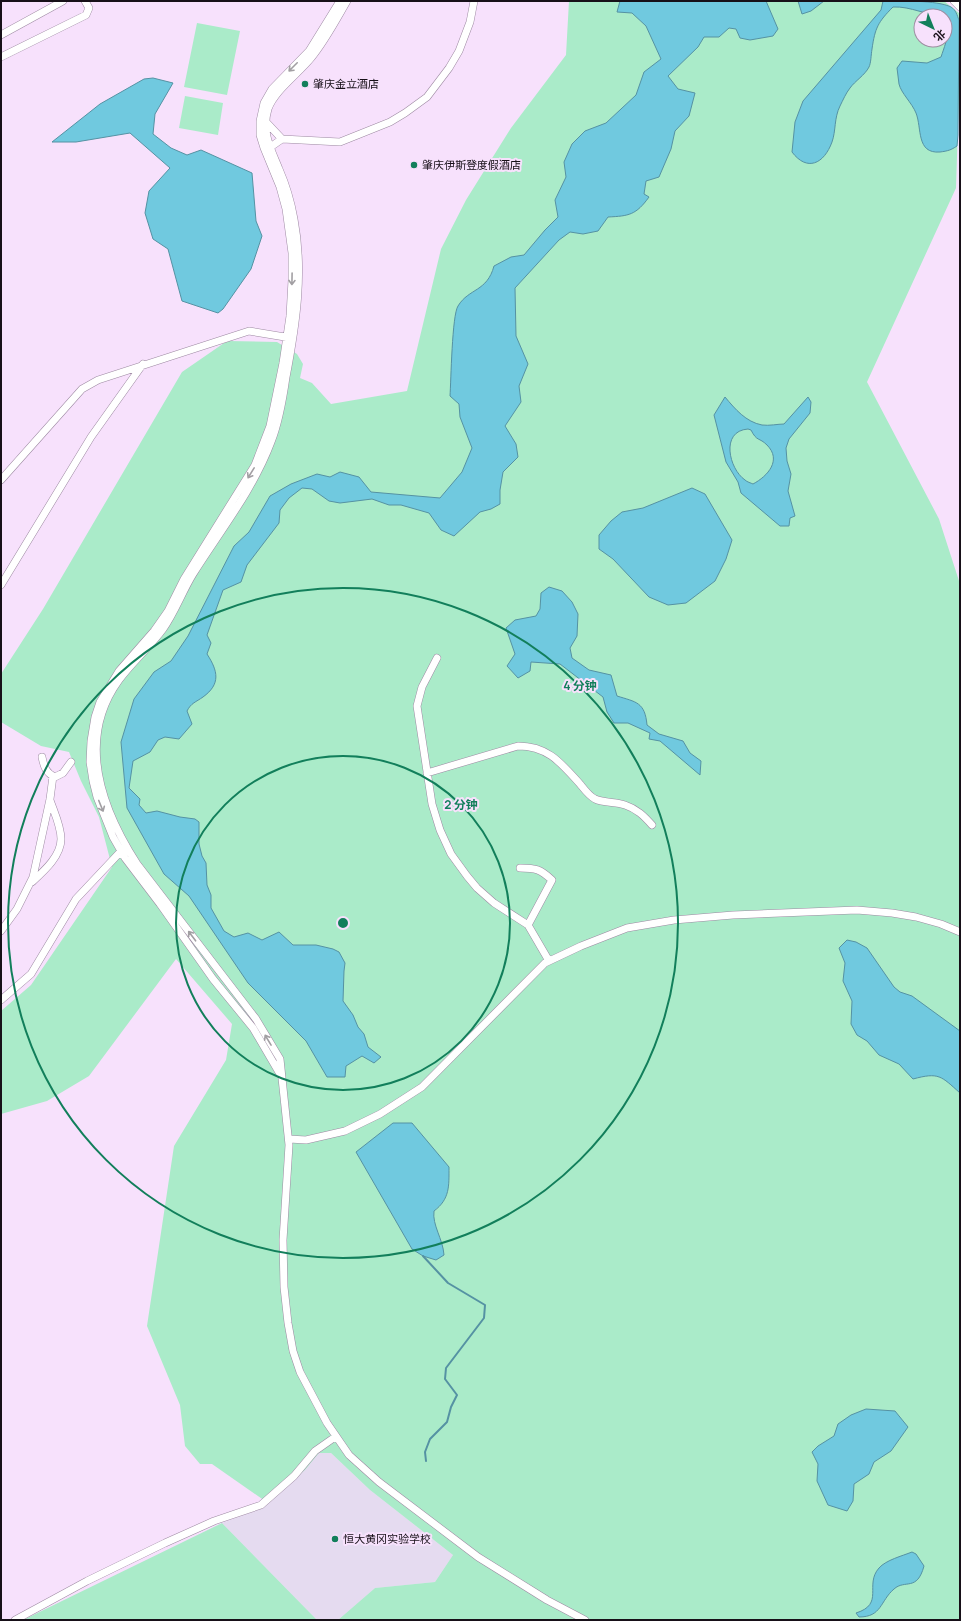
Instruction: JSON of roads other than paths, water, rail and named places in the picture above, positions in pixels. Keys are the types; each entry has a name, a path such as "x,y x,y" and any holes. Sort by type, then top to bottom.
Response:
{"street":[{"path":"1,35 63,1"},
{"path":"1,57 86,15 89,8 85,1"},
{"path":"340,1 309,51 272,88 264,103 260,121 260,135 280,188 290,228 292,280 290,338 284,390 273,439 260,471 190,579 172,615 158,636 130,666 106,702 100,717 96,762 98,776 123,849 256,1020 280,1059 288,1139 283,1240 284,1287 288,1324 293,1351 300,1372 335,1437 349,1455 379,1482 478,1557 547,1600 585,1620"},
{"path":"290,338 296,321 299,279 298,241 287,190 279,168 269,148 265,128 268,107 312,58 327,36 347,1"},
{"path":"269,148 282,139 340,142 390,122 405,113 427,96 449,68 459,51 470,22 474,1"},
{"path":"954,1 960,6"},
{"path":"266,122 282,139"},
{"path":"1,480 82,389 98,380 143,364 249,331 290,338"},
{"path":"1,585 91,437 143,364"},
{"path":"437,658 422,687 417,706 432,804 440,830 451,854 477,888 494,902 528,925 549,961"},
{"path":"427,773 518,746 529,746 543,750 556,758 587,793 595,799 625,805 639,811 652,825"},
{"path":"42,758 44,768 55,777 63,773 71,762"},
{"path":"31,884 50,799 53,776"},
{"path":"1,931 17,909 31,884 45,870 56,854 61,840 59,826 50,799"},
{"path":"1,1000 31,974 76,899 123,849"},
{"path":"520,868 533,868 543,871 552,880 528,925"},
{"path":"288,1139 306,1140 345,1131 380,1114 422,1086 545,963 581,946 627,928 674,920 754,914 857,910 892,913 941,924 960,932"},
{"path":"15,1620 87,1581 165,1543 214,1521 261,1505 294,1476 315,1451 335,1437"}],"water":[{"path":"620,1 766,1 778,29 773,36 750,40 740,38 736,29 729,28 719,37 704,37 698,47 668,76 678,89 695,93 689,116 675,131 671,149 659,177 646,181 644,194 649,197 640,208 632,213 608,217 598,231 583,234 570,232 559,240 515,288 516,336 528,364 519,386 521,402 505,426 516,444 518,457 503,472 500,490 500,504 491,509 480,512 454,536 441,530 429,513 401,505 389,505 372,499 340,503 329,501 312,489 302,488 289,498 280,510 279,523 247,565 241,582 223,590 207,635 211,643 207,654 214,666 216,677 215,682 209,692 192,704 187,711 192,724 179,739 165,737 158,740 150,752 133,761 129,788 140,799 139,805 146,813 157,811 195,819 199,822 199,844 202,856 206,863 207,885 211,895 211,908 224,931 234,937 248,933 262,940 279,932 293,945 316,945 339,952 345,963 343,1001 353,1015 358,1027 364,1034 368,1047 381,1057 374,1063 362,1056 346,1066 345,1077 327,1077 306,1041 248,983 189,896 164,874 127,808 121,742 134,699 154,672 171,661 188,636 234,546 249,532 270,496 291,484 317,474 330,477 340,472 359,477 371,492 440,498 462,472 472,448 460,417 459,404 450,396 454,322 458,306 462,300 487,281 494,266 511,257 524,255 558,217 555,200 566,177 564,162 572,144 585,131 606,123 636,95 644,72 661,59 646,26 632,13 617,12"},
{"path":"798,1 824,1 811,11 802,14"},
{"path":"883,1 918,1 937,3 952,8 913,8 913,10 893,7 881,21 876,30 869,67 850,88 840,106 829,150 820,160 815,163 803,162 792,152 795,122 803,101 881,10"},
{"path":"953,9 959,20 957,146 949,150 932,152 923,144 916,113 900,87 897,68 902,61 927,63 941,57 944,48 953,48"},
{"path":"153,78 173,83 155,114 153,134 171,148 187,155 201,150 252,173 256,221 262,236 251,269 223,309 218,313 182,301 168,249 153,239 145,213 149,191 170,168 130,133 76,142 52,142 100,104 144,79"},
{"path":"725,397 737,410 751,421 762,425 784,424 808,397 811,402 810,413 789,439 786,448 787,461 791,474 788,491 795,516 790,518 789,526 780,526 741,493 738,482 726,462 714,415","holes":["748,429 751,430 757,438 767,445 773,456 773,462 768,472 764,477 753,484 746,481 739,475 735,468 730,451 733,436 739,431"]},
{"path":"692,488 705,494 732,540 726,559 715,581 686,603 668,605 649,597 613,559 599,549 599,535 611,521 622,512 643,508"},
{"path":"549,587 562,591 572,602 578,614 577,636 570,648 572,658 589,670 611,675 617,696 634,702 642,707 647,725 659,734 683,741 690,753 701,761 700,775 660,741 649,739 650,733 628,723 614,723 607,712 603,697 560,664 531,662 530,671 518,678 507,666 515,654 506,628 515,620 536,616 540,609 541,593"},
{"path":"847,940 856,942 867,948 894,987 900,992 912,996 960,1031 960,1093 944,1079 939,1077 929,1076 913,1079 899,1064 879,1055 867,1041 857,1035 851,1024 852,1001 843,981 845,963 839,948"},
{"path":"393,1123 412,1123 449,1167 448,1192 443,1202 434,1211 435,1222 442,1243 444,1255 436,1260 423,1256 412,1249 356,1152"},
{"path":"866,1409 895,1411 908,1427 891,1451 874,1462 869,1474 854,1484 853,1501 847,1511 828,1505 817,1481 818,1464 812,1452 818,1446 834,1436 838,1424 851,1415"},
{"path":"912,1552 916,1554 924,1566 918,1579 910,1584 898,1586 889,1594 880,1608 872,1614 859,1617 856,1613 870,1605 873,1594 873,1581 879,1568 890,1560"}],"waterway":[{"path":"423,1256 448,1283 485,1305 484,1318 446,1368 445,1379 457,1395 451,1407 447,1422 430,1439 425,1452 426,1461"}],"place":[{"name":"肇庆金立酒店","path":"305,84"},
{"name":"肇庆伊斯登度假酒店","path":"414,165"},
{"name":"恒大黄冈实验学校","path":"335,1539"}]}
